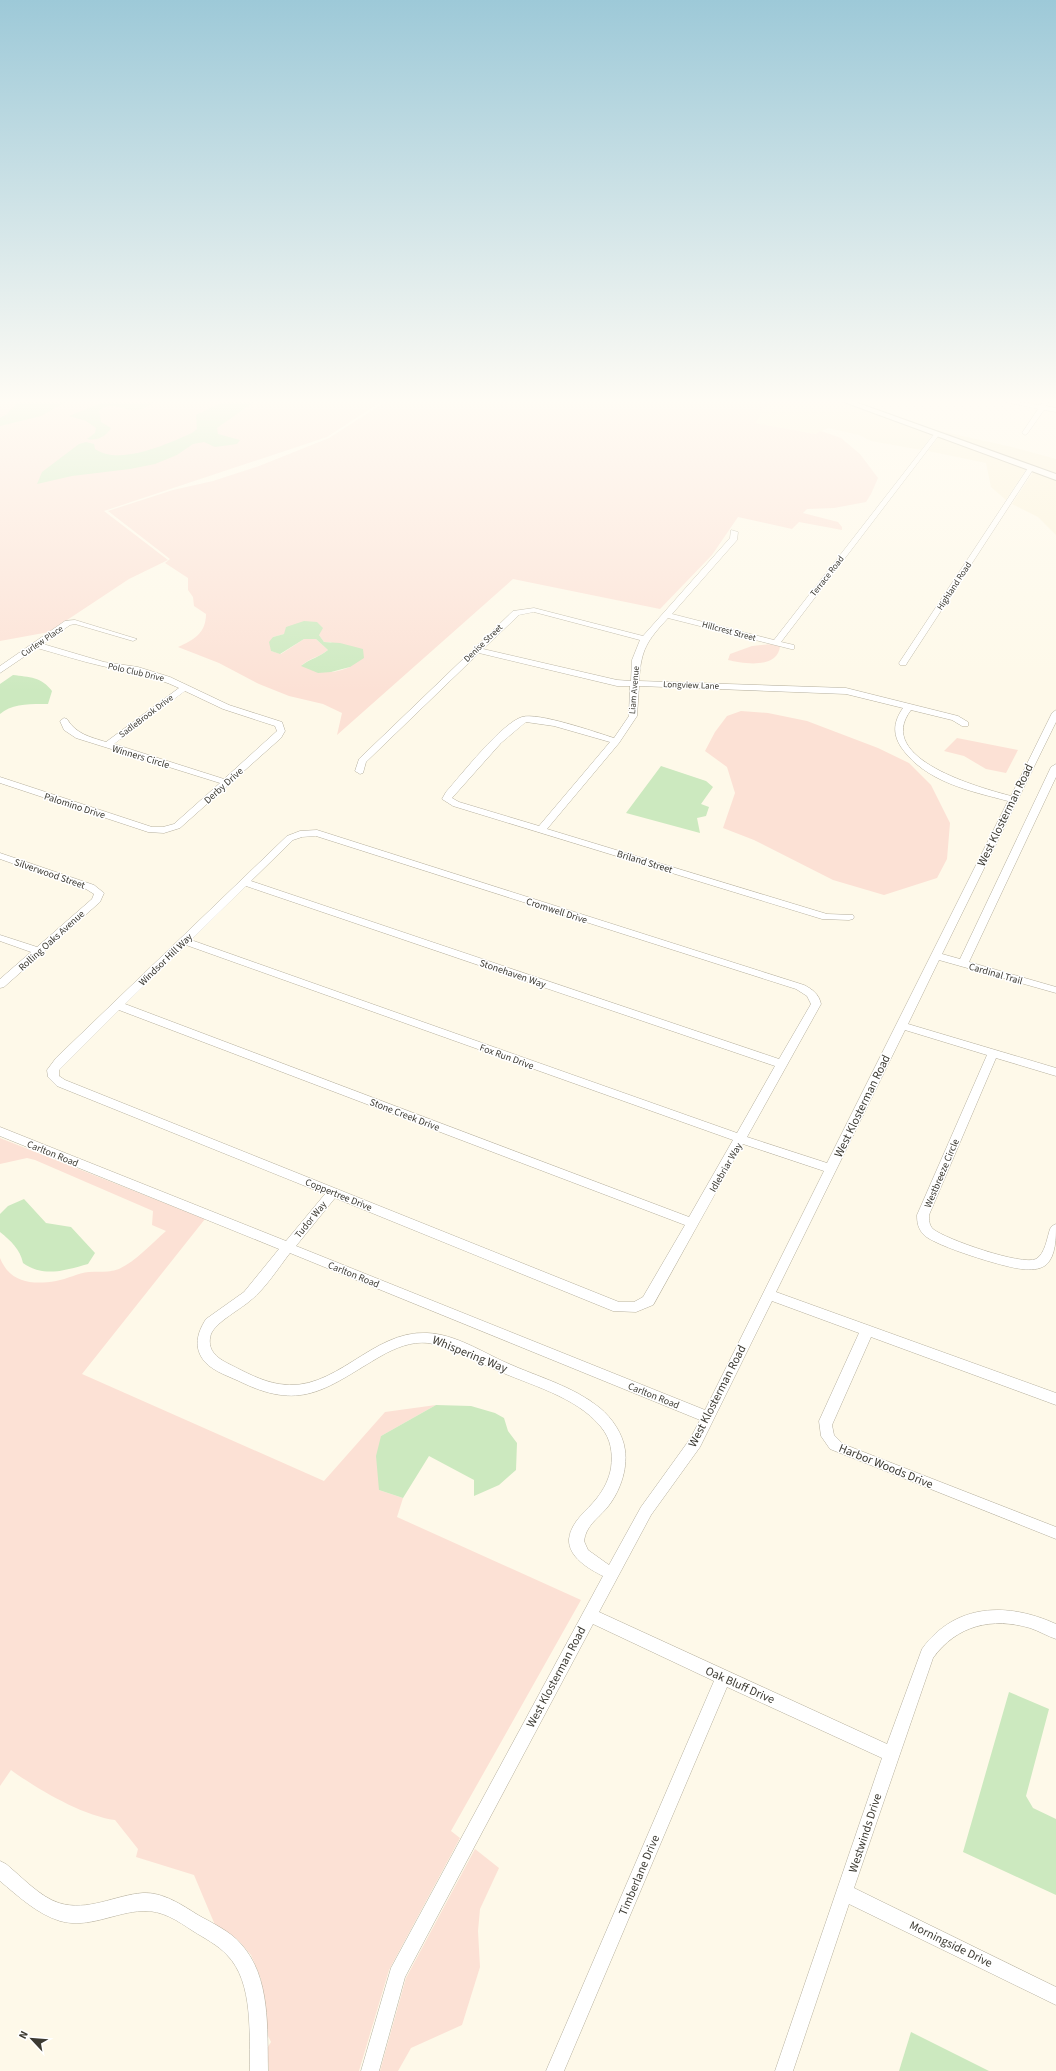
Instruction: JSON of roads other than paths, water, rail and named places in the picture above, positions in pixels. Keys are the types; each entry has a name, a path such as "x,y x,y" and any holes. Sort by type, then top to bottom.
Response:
{"street":[{"name":"Terrace Road","path":"776,643 887,499"},
{"name":"Highland Road","path":"903,663 1011,499"},
{"name":"Liam Avenue","path":"542,829 616,741 633,716 636,684 636,660 645,639 734,538 734,532"},
{"name":"Denise Street","path":"360,771 362,761 513,614 530,609 645,639"},
{"name":"Hillcrest Street","path":"667,615 791,647"},
{"name":"Curlew Place","path":"0,670 36,644 68,623 72,622 133,639"},
{"name":"Polo Club Drive","path":"36,644 103,664 138,670 167,679 226,708 278,724"},
{"name":"Longview Lane","path":"476,650 609,682 837,690 853,692 955,718 965,724"},
{"name":"SadleBrook Drive","path":"107,745 185,687"},
{"path":"909,706 900,720 899,733 905,746 920,763 940,776 961,785 1013,799"},
{"name":"West Klosterman Road","path":"370,2071 397,1974 646,1511 688,1453 708,1417 1056,713"},
{"name":"Briland Street","path":"616,741 567,727 524,719 516,723 508,730 449,794 447,799 456,804 542,829 826,917 849,917"},
{"name":"Winners Circle","path":"64,721 67,728 75,734 225,782"},
{"name":"Derby Drive","path":"151,830 164,830 177,826 278,736 281,731 278,724"},
{"path":"963,964 1056,767"},
{"name":"Palomino Drive","path":"0,780 151,830"},
{"name":"Cromwell Drive","path":"290,838 311,833 324,836 800,987 813,996 816,1004"},
{"name":"Windsor Hill Way","path":"61,1083 52,1073 55,1066 290,838"},
{"name":"Silverwood Street","path":"0,856 90,887 99,892"},
{"name":"Stonehaven Way","path":"244,882 782,1064"},
{"name":"Rolling Oaks Avenue","path":"0,986 96,900 99,892"},
{"path":"0,938 38,952"},
{"name":"Fox Run Drive","path":"184,941 741,1139 831,1169"},
{"name":"Cardinal Trail","path":"936,956 1056,990"},
{"name":"Idlebriar Way","path":"618,1307 636,1306 648,1301 816,1004"},
{"name":"Stone Creek Drive","path":"117,1005 693,1223"},
{"path":"902,1026 1056,1072"},
{"name":"Westbreeze Circle","path":"993,1053 923,1215 922,1223 926,1230 936,1238 1021,1266 1039,1264 1045,1258 1056,1230"},
{"name":"Coppertree Drive","path":"61,1083 618,1307"},
{"name":"Carlton Road","path":"0,1131 708,1417"},
{"name":"Tudor Way","path":"288,1247 333,1192"},
{"name":"Whispering Way","path":"288,1247 249,1294 211,1323 207,1328 202,1339 203,1346 209,1358 215,1363 266,1387 283,1390 303,1390 317,1387 399,1341 420,1336 431,1337 574,1398 603,1421 614,1435 619,1448 618,1466 610,1488 602,1503 583,1523 577,1538 579,1550 584,1556 598,1567 612,1573"},
{"path":"769,1295 1056,1399"},
{"name":"Harbor Woods Drive","path":"867,1330 826,1421 825,1428 832,1443 838,1448 1056,1533"},
{"name":"Oak Bluff Drive","path":"589,1615 723,1678 891,1754"},
{"name":"Westwinds Drive","path":"784,2071 891,1754 932,1644 953,1627 975,1619 1014,1618 1031,1621 1056,1632"},
{"name":"Timberlane Drive","path":"555,2071 723,1678"},
{"path":"0,1870 46,1906 60,1912 84,1914 137,1903 152,1902 175,1910 233,1948 242,1959 252,1980 256,2016 259,2071"},
{"name":"Morningside Drive","path":"845,1892 1056,1996"}]}
